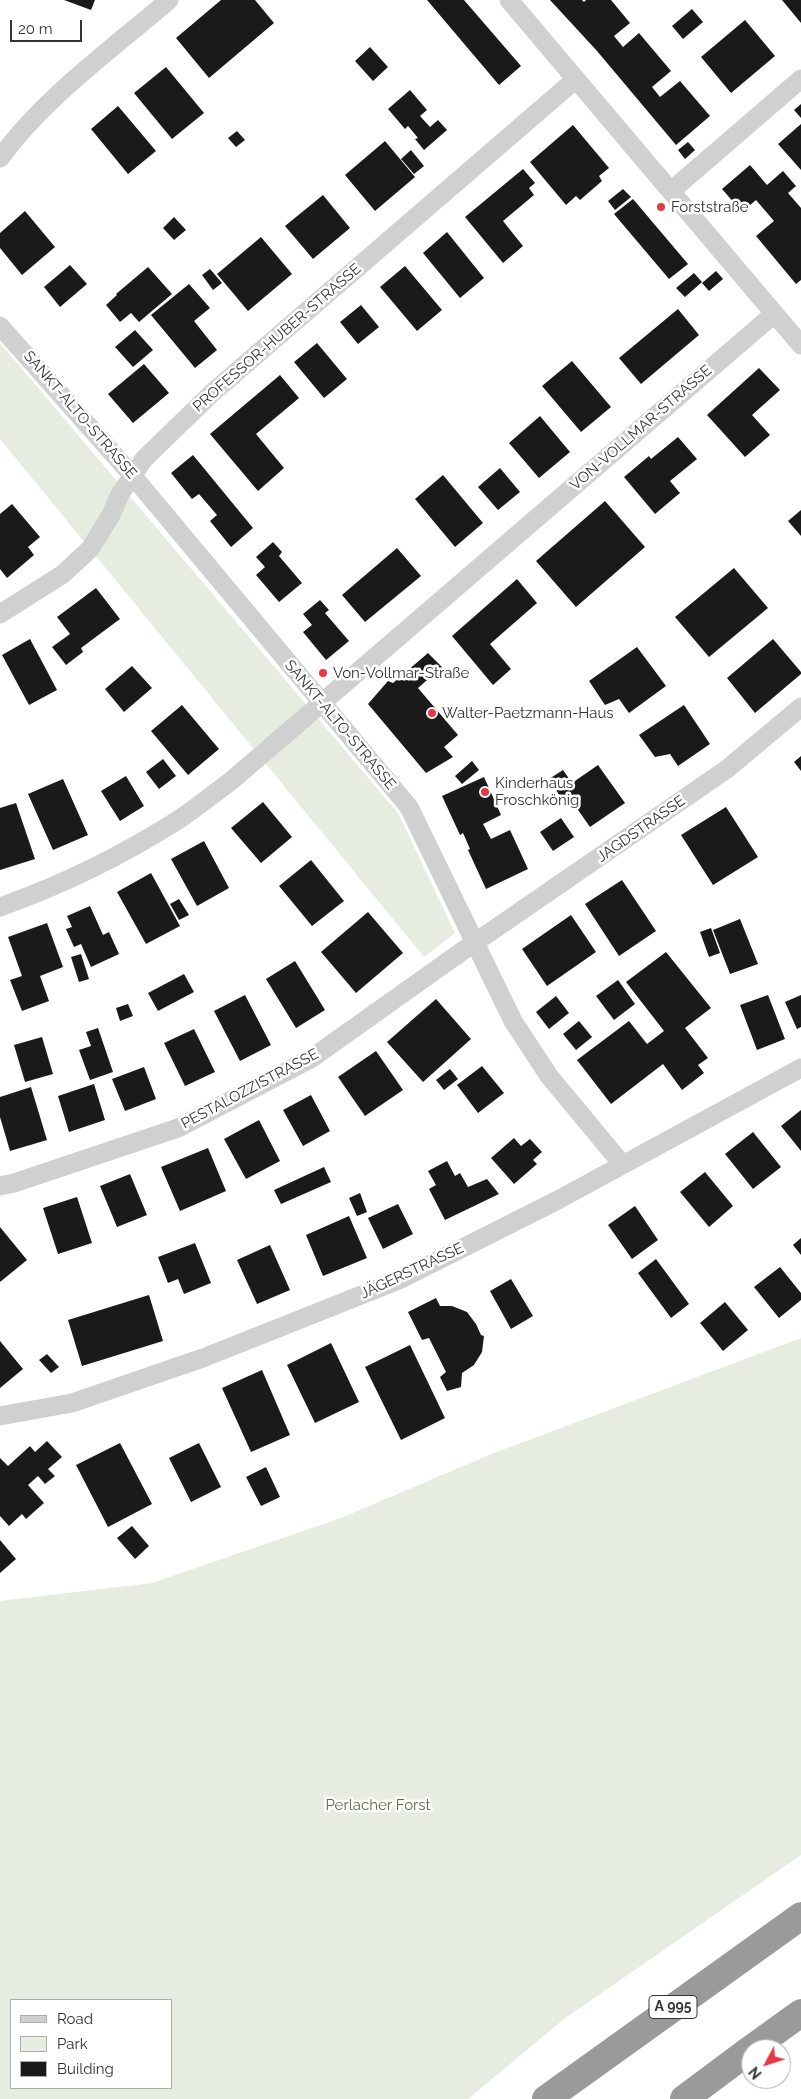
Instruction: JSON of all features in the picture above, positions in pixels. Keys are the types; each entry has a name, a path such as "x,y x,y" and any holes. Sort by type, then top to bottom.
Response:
{"highway":[{"name":"A 995","path":"546,2099 801,1916"},
{"path":"765,2039 801,2013"},
{"path":"684,2099 741,2056"}],"street":[{"path":"0,158 12,142 51,100 169,0"},
{"path":"509,0 801,345"},
{"name":"PROFESSOR-HUBER-STRASSE","path":"0,614 63,574 90,549 111,514 120,494 144,459 212,393 576,79"},
{"path":"670,191 801,80"},
{"name":"VON-VOLLMAR-STRASSE","path":"0,907 30,896 115,856 178,820 231,781 774,314"},
{"name":"SANKT-ALTO-STRASSE","path":"0,326 132,475 409,807 476,942 512,1020 549,1076 622,1164"},
{"name":"JAGDSTRASSE","path":"476,942 727,769 801,707"},
{"name":"PESTALOZZISTRASSE","path":"0,1186 178,1128 312,1058 476,942"},
{"name":"JÄGERSTRASSE","path":"0,1416 72,1403 202,1358 399,1280 556,1201 801,1068"}],"green space":[{"path":"0,343 398,813 455,933 424,957 0,439"},
{"name":"Perlacher Forst","path":"801,1338 801,1855 564,2019 468,2099 0,2099 0,1601 152,1583 341,1518 494,1453"}],"building":[{"path":"64,0 95,0 91,10"},
{"path":"221,0 255,0 274,23 209,78 176,38"},
{"path":"427,0 464,0 521,66 499,85"},
{"path":"550,0 582,0 584,2 586,0 611,0 630,23 614,36 623,47 639,33 671,71 652,87 660,97 680,81 710,116 676,145 597,51"},
{"path":"782,0 801,0 801,23"},
{"path":"692,9 703,22 683,39 672,26"},
{"path":"745,20 775,56 731,93 701,57"},
{"path":"370,47 388,67 373,81 355,61"},
{"path":"166,67 204,113 172,139 134,93"},
{"path":"410,90 427,110 420,116 430,127 438,120 447,130 424,150 415,139 418,138 408,126 405,129 388,109"},
{"path":"801,104 801,118 794,110"},
{"path":"118,106 156,151 128,174 91,129"},
{"path":"801,124 801,170 778,144"},
{"path":"573,125 609,168 599,176 602,181 580,200 576,196 566,205 530,162"},
{"path":"237,131 245,140 236,147 228,138"},
{"path":"385,141 415,177 375,211 345,175"},
{"path":"688,142 695,150 685,159 678,150"},
{"path":"411,150 424,166 414,174 401,159"},
{"path":"750,165 767,185 783,171 796,186 788,193 801,208 801,280 796,284 756,236 774,221 756,200 742,212 722,189"},
{"path":"523,169 535,183 529,188 534,195 503,221 523,246 503,263 465,217"},
{"path":"623,189 631,197 615,210 608,201"},
{"path":"323,195 350,228 313,259 285,226"},
{"path":"633,199 688,264 669,279 614,214"},
{"path":"25,211 55,247 22,275 0,248 0,233"},
{"path":"174,217 186,230 174,240 163,228"},
{"path":"447,232 484,278 460,298 423,253"},
{"path":"261,237 292,274 248,311 217,274"},
{"path":"70,265 87,284 60,307 44,287"},
{"path":"405,266 442,310 417,331 380,287"},
{"path":"148,267 172,294 139,322 131,313 120,322 106,305"},
{"path":"210,269 222,283 213,290 202,275"},
{"path":"716,271 723,279 709,291 702,283"},
{"path":"694,273 702,282 685,297 676,288"},
{"path":"189,284 210,308 194,321 217,350 195,368 151,315"},
{"path":"361,305 379,327 358,344 340,322"},
{"path":"678,309 699,335 641,384 619,358"},
{"path":"135,330 153,350 133,367 115,347"},
{"path":"317,343 347,379 324,398 294,362"},
{"path":"572,361 611,407 581,432 542,386"},
{"path":"144,364 169,393 133,423 108,394"},
{"path":"759,368 780,390 752,415 770,435 745,457 707,415"},
{"path":"280,375 299,398 256,434 284,468 258,491 210,434"},
{"path":"540,416 570,452 539,478 509,443"},
{"path":"678,437 697,459 670,481 680,493 655,514 624,477 649,456 651,459"},
{"path":"193,455 253,528 231,547 210,521 217,515 199,494 192,499 171,473"},
{"path":"500,468 520,492 498,510 478,487"},
{"path":"443,475 483,523 455,547 415,499"},
{"path":"605,501 645,547 576,607 536,561"},
{"path":"12,504 40,537 28,547 34,555 7,578 0,569 0,514"},
{"path":"801,510 801,536 788,521"},
{"path":"273,542 282,552 279,556 302,583 279,602 256,575 265,567 256,557"},
{"path":"397,548 421,576 365,622 342,595"},
{"path":"734,568 768,608 709,657 675,617"},
{"path":"517,579 537,603 490,644 511,669 493,685 452,636"},
{"path":"96,588 120,619 81,648 83,652 66,665 52,647 70,634 57,617"},
{"path":"320,600 329,610 325,613 349,641 326,660 303,632 312,625 303,614"},
{"path":"30,639 57,690 29,705 2,655"},
{"path":"773,639 801,674 755,713 727,678"},
{"path":"637,647 666,686 629,713 619,699 605,705 589,681"},
{"path":"428,653 442,667 418,688 458,735 444,747 453,757 426,773 368,704 388,681 393,683"},
{"path":"132,666 152,688 124,712 105,689"},
{"path":"182,705 219,749 188,775 151,731"},
{"path":"684,705 710,744 678,766 670,754 655,757 639,735"},
{"path":"801,756 801,771 794,762"},
{"path":"163,759 176,776 159,789 146,772"},
{"path":"472,761 479,770 462,784 455,776"},
{"path":"598,765 625,803 590,827 569,797 563,801 549,779 563,770 572,783"},
{"path":"126,776 144,806 120,821 101,791"},
{"path":"484,777 501,815 483,824 491,839 510,830 528,869 486,889 468,850 470,849 463,833 460,835 442,796"},
{"path":"63,779 88,835 53,850 28,794"},
{"path":"263,802 292,837 261,863 231,828"},
{"path":"16,803 35,859 0,870 0,808"},
{"path":"726,807 758,857 713,885 681,835"},
{"path":"561,818 574,837 553,851 540,832"},
{"path":"204,841 229,888 197,906 171,859"},
{"path":"311,860 344,901 312,926 279,886"},
{"path":"151,873 180,926 146,944 117,892"},
{"path":"622,880 656,931 619,956 585,904"},
{"path":"179,899 189,915 179,920 170,904"},
{"path":"90,906 103,935 109,932 119,954 91,967 81,944 74,947 66,929 72,927 67,916"},
{"path":"368,912 403,953 356,993 321,952"},
{"path":"571,915 596,952 547,986 522,949"},
{"path":"740,919 758,964 730,974 713,930"},
{"path":"47,923 63,967 40,976 49,1001 22,1011 10,980 22,976 8,937"},
{"path":"711,928 720,953 709,957 700,932"},
{"path":"666,952 711,1008 685,1028 708,1058 698,1065 704,1073 682,1090 663,1064 611,1104 577,1060 629,1021 647,1044 664,1031 626,982"},
{"path":"81,954 89,979 79,982 71,957"},
{"path":"295,961 325,1010 296,1028 266,979"},
{"path":"184,974 194,992 158,1011 148,993"},
{"path":"618,980 635,1004 614,1020 596,996"},
{"path":"245,995 271,1045 240,1061 214,1011"},
{"path":"768,995 785,1039 757,1050 740,1005"},
{"path":"801,995 801,1027 797,1029 785,1002"},
{"path":"556,996 569,1013 549,1029 536,1012"},
{"path":"436,999 471,1039 423,1082 387,1042"},
{"path":"128,1004 133,1016 120,1021 116,1008"},
{"path":"579,1021 592,1037 576,1050 563,1034"},
{"path":"98,1028 113,1072 90,1080 79,1050 91,1046 86,1032"},
{"path":"194,1029 215,1072 185,1086 164,1043"},
{"path":"42,1037 53,1074 25,1082 14,1045"},
{"path":"376,1051 403,1090 365,1116 338,1077"},
{"path":"482,1066 504,1093 478,1113 457,1085"},
{"path":"144,1067 156,1099 125,1111 112,1079"},
{"path":"450,1069 458,1079 444,1090 436,1080"},
{"path":"94,1084 105,1120 69,1132 58,1096"},
{"path":"31,1087 47,1140 10,1151 0,1117 0,1097"},
{"path":"311,1095 330,1131 303,1146 283,1110"},
{"path":"801,1110 801,1151 781,1126"},
{"path":"259,1120 280,1161 246,1179 224,1139"},
{"path":"753,1132 781,1167 753,1189 725,1154"},
{"path":"514,1138 521,1146 530,1139 542,1152 533,1160 537,1164 514,1184 491,1158"},
{"path":"208,1148 226,1191 180,1211 161,1167"},
{"path":"447,1161 455,1176 460,1173 468,1187 487,1179 499,1194 445,1220 429,1189 436,1185 428,1171"},
{"path":"324,1167 331,1182 281,1204 274,1190"},
{"path":"705,1172 733,1206 709,1227 680,1192"},
{"path":"130,1174 147,1215 117,1227 100,1186"},
{"path":"360,1193 367,1212 357,1216 349,1198"},
{"path":"77,1197 92,1243 58,1254 43,1208"},
{"path":"398,1204 413,1234 383,1249 368,1218"},
{"path":"635,1206 658,1240 632,1259 608,1225"},
{"path":"349,1216 367,1258 323,1276 306,1235"},
{"path":"0,1227 27,1260 0,1282"},
{"path":"801,1238 801,1255 793,1245"},
{"path":"195,1243 211,1283 184,1294 178,1279 168,1283 158,1257"},
{"path":"270,1245 290,1290 257,1304 237,1260"},
{"path":"656,1259 689,1304 671,1318 638,1273"},
{"path":"780,1267 801,1293 801,1300 779,1318 754,1287"},
{"path":"511,1279 533,1316 511,1329 490,1291"},
{"path":"149,1295 163,1341 82,1366 68,1320"},
{"path":"436,1298 440,1306 452,1306 467,1312 481,1335 484,1336 482,1352 474,1365 462,1373 461,1387 447,1391 440,1377 446,1372 429,1338 422,1340 408,1312"},
{"path":"725,1302 748,1330 723,1351 700,1323"},
{"path":"0,1341 23,1369 0,1388"},
{"path":"331,1343 359,1402 315,1423 287,1365"},
{"path":"410,1345 445,1418 401,1440 365,1367"},
{"path":"47,1354 59,1367 51,1373 39,1360"},
{"path":"262,1370 290,1435 251,1452 222,1388"},
{"path":"47,1441 62,1457 48,1469 55,1476 45,1484 38,1476 28,1485 44,1503 26,1519 22,1514 9,1526 0,1516 0,1458 8,1466 30,1446 35,1452"},
{"path":"120,1443 152,1504 108,1527 76,1465"},
{"path":"199,1443 221,1487 191,1502 169,1458"},
{"path":"266,1467 280,1497 261,1506 246,1477"},
{"path":"132,1526 149,1546 135,1559 117,1538"},
{"path":"0,1540 16,1559 0,1573"}],"place":[{"name":"Forststraße","path":"661,207"},
{"name":"Von-Vollmar-Straße","path":"323,673"},
{"name":"Walter-Paetzmann-Haus","path":"432,713"},
{"name":"Kinderhaus Froschkönig","path":"485,792"}]}
